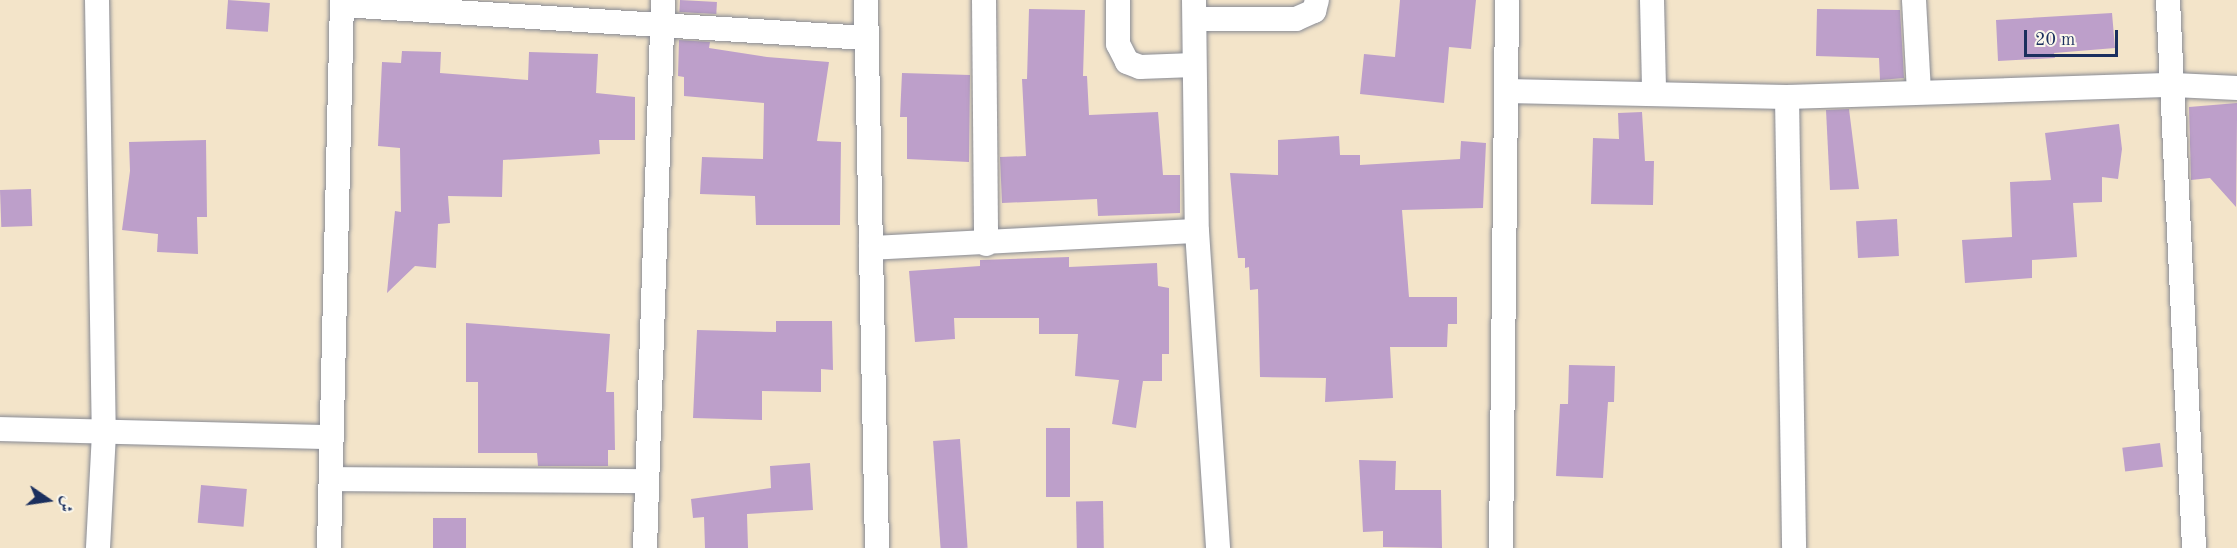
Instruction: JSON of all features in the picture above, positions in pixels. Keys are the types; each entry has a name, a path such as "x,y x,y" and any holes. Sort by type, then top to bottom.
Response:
{"street":[{"path":"97,0 104,433 98,548"},
{"path":"645,548 663,0"},
{"path":"866,0 877,548"},
{"path":"984,0 986,244"},
{"path":"1118,0 1118,44 1127,63 1140,66 1194,65"},
{"path":"1218,548 1197,231 1194,9 1296,19 1314,11 1317,0"},
{"path":"1501,548 1507,0"},
{"path":"1652,0 1654,91"},
{"path":"1914,0 1919,91"},
{"path":"2168,0 2174,85 2194,548"},
{"path":"329,548 342,2 663,27 866,38"},
{"path":"1506,91 1654,91 1787,97 1919,91 2174,85 2237,88"},
{"path":"1787,97 1794,548"},
{"path":"871,248 986,244 1197,231"},
{"path":"0,429 332,437"},
{"path":"331,479 646,481"}],"building":[{"path":"228,0 270,3 268,32 226,29"},
{"path":"680,0 717,2 716,14 679,12"},
{"path":"1400,0 1476,0 1471,49 1449,47 1444,103 1360,94 1364,54 1395,57"},
{"path":"1029,9 1085,10 1083,76 1087,76 1089,115 1158,112 1163,175 1180,175 1180,213 1098,216 1097,199 1002,203 1000,157 1026,156 1022,79 1027,79"},
{"path":"1817,9 1900,10 1904,78 1880,80 1879,58 1816,56"},
{"path":"2112,13 2115,48 2054,53 2055,58 1998,61 1996,20"},
{"path":"679,40 710,42 709,48 767,57 829,62 817,141 841,142 840,225 756,225 755,196 700,194 702,157 763,159 764,103 684,96 684,77 678,76"},
{"path":"402,51 441,52 440,73 528,80 529,52 598,54 596,93 635,97 635,140 599,140 600,154 503,160 502,197 448,196 450,223 438,224 436,268 415,266 387,293 395,211 401,212 400,148 378,146 382,62 401,63"},
{"path":"902,73 970,75 969,162 907,159 907,117 900,117"},
{"path":"2237,103 2236,207 2210,178 2191,180 2189,107"},
{"path":"1849,109 1859,189 1830,190 1826,110"},
{"path":"1642,112 1645,161 1654,161 1653,205 1591,204 1593,138 1619,139 1618,113"},
{"path":"2119,124 2122,149 2118,179 2102,177 2102,202 2073,203 2077,257 2032,260 2032,278 1965,283 1962,240 2012,237 2010,182 2051,180 2045,133"},
{"path":"1339,136 1340,155 1360,155 1360,165 1460,159 1461,141 1486,143 1483,208 1402,210 1409,297 1457,297 1457,324 1448,324 1447,347 1390,347 1393,398 1325,402 1326,378 1260,377 1258,289 1250,290 1249,267 1245,268 1245,258 1238,258 1230,173 1278,175 1278,140"},
{"path":"206,140 207,217 197,217 198,254 157,252 158,234 122,230 130,171 129,142"},
{"path":"31,189 32,226 1,227 0,190"},
{"path":"1897,219 1899,256 1858,258 1856,221"},
{"path":"1069,257 1069,267 1157,263 1158,286 1169,288 1169,354 1162,354 1162,381 1143,381 1136,428 1112,424 1119,380 1075,376 1078,334 1039,334 1039,318 954,318 955,339 915,342 909,271 980,266 980,260"},
{"path":"776,321 832,321 833,370 821,369 821,392 762,391 762,420 693,418 697,330 776,332"},
{"path":"466,323 610,334 606,392 614,392 615,450 608,450 608,466 538,466 537,453 478,453 478,382 466,382"},
{"path":"1569,365 1615,366 1614,402 1608,402 1603,478 1556,476 1560,404 1568,404"},
{"path":"1046,428 1070,428 1070,497 1046,497"},
{"path":"960,439 968,548 941,548 933,441"},
{"path":"2160,443 2163,467 2125,471 2122,448"},
{"path":"1359,460 1396,461 1395,490 1441,490 1442,548 1383,547 1383,531 1363,532"},
{"path":"810,463 813,510 747,514 748,548 705,548 704,517 693,518 691,499 771,488 770,466"},
{"path":"201,485 247,489 244,527 198,523"},
{"path":"1076,501 1103,501 1104,548 1077,548"},
{"path":"433,518 466,518 466,548 433,548"}]}
